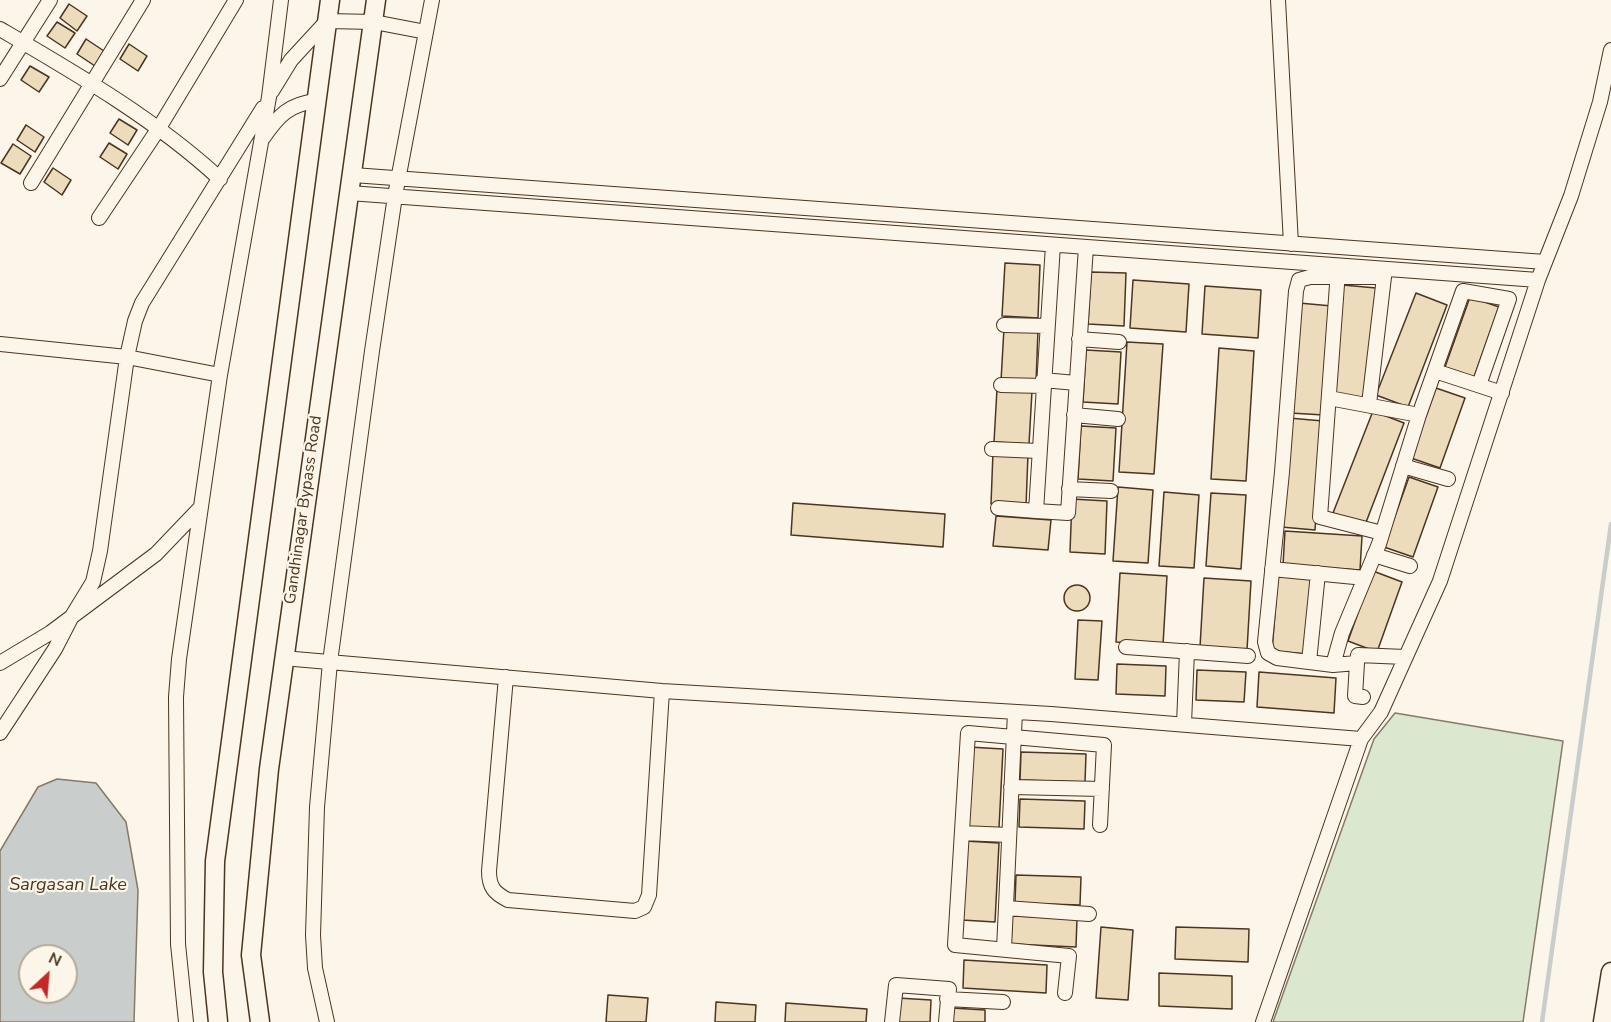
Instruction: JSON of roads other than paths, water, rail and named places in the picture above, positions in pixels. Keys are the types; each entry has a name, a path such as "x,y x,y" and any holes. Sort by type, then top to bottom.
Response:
{"main road":[{"path":"218,1022 213,972 215,861 330,0"},
{"name":"Gandhinagar Bypass Road","path":"260,1022 251,955 269,769 376,0"},
{"path":"1603,1022 1611,972"}],"street":[{"path":"0,79 50,0"},
{"path":"31,183 142,0"},
{"path":"99,218 159,128 236,0"},
{"path":"186,1022 178,944 176,697 179,659 220,375 269,97 281,0"},
{"path":"327,1022 315,968 313,934 317,807 330,662 395,196 432,0"},
{"path":"1278,0 1291,244"},
{"path":"0,733 55,649 70,618 93,582 100,551 127,357 135,321 142,303 291,60 327,21 374,22 426,32"},
{"path":"0,29 92,84 159,128 193,154 220,179"},
{"path":"1263,1022 1361,739 1381,712 1440,580 1538,280 1571,196 1600,102 1611,50"},
{"path":"260,142 277,118 300,103 316,101"},
{"path":"351,184 399,179 1075,226 1545,262"},
{"path":"351,184 395,196 1053,244 1384,277 1369,404"},
{"path":"1036,511 1053,244"},
{"path":"998,508 1068,513 1086,247"},
{"path":"1357,663 1333,664 1277,658 1268,653 1265,642 1282,472 1296,291 1299,280 1338,272 1538,280"},
{"path":"1338,272 1320,517 1382,533"},
{"path":"1333,664 1342,633 1382,533 1419,415 1463,291 1509,299 1479,385"},
{"path":"1004,325 1047,326"},
{"path":"1079,339 1119,342"},
{"path":"0,344 127,357 220,375"},
{"path":"1436,371 1502,393"},
{"path":"1001,384 1076,383"},
{"path":"1329,398 1419,415"},
{"path":"1074,415 1118,419"},
{"path":"992,449 1039,451"},
{"path":"1403,466 1448,479"},
{"path":"1069,489 1111,491"},
{"path":"0,663 50,633 156,554 201,507"},
{"path":"1374,555 1410,566"},
{"path":"1272,569 1365,578"},
{"path":"1308,662 1318,573"},
{"path":"1126,646 1248,656"},
{"path":"1184,724 1187,651"},
{"path":"1363,697 1355,696 1358,655 1405,657"},
{"path":"283,658 662,691 1015,712 1361,739"},
{"path":"506,677 489,882 495,893 508,900 635,911 644,907 649,894 662,691"},
{"path":"1004,949 1015,712"},
{"path":"1065,993 1069,956 955,945 968,733 1104,745 1100,825"},
{"path":"1011,787 1102,789"},
{"path":"962,833 1009,835"},
{"path":"1006,908 1089,914"},
{"path":"892,1022 896,985 949,989 946,1022"},
{"path":"947,999 1003,1002"}],"water":[{"name":"Sargasan Lake","path":"57,779 96,783 126,822 138,890 134,1022 0,1022 0,851 38,787"}],"waterway":[{"path":"1542,1022 1611,524"}]}
